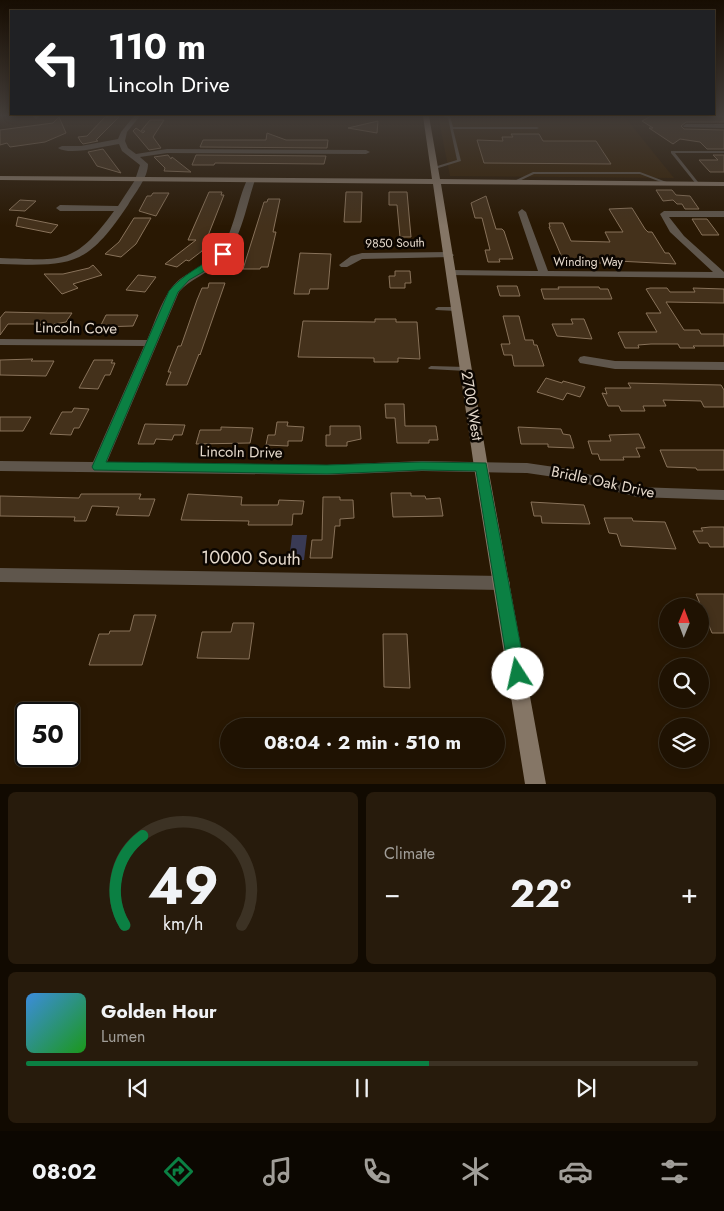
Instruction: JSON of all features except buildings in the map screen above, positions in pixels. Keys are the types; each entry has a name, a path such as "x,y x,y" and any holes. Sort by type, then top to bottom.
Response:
{"main road":[{"name":"2700 West","path":"432,153 481,467 536,784"},
{"path":"0,178 251,180 436,175 514,182 724,184"}],"street":[{"path":"0,261 60,261 76,256 98,239 144,169 144,164 130,153"},
{"path":"134,156 157,153"},
{"path":"98,467 170,298 179,285 218,259 226,249 251,180"},
{"path":"60,208 119,209"},
{"path":"522,212 544,274"},
{"path":"722,275 709,260 675,233 664,214 724,214"},
{"name":"9850 South","path":"344,265 354,258 362,256 449,255"},
{"name":"Winding Way","path":"451,273 722,275"},
{"name":"Lincoln Cove","path":"0,342 151,343"},
{"path":"584,360 615,365 724,366"},
{"name":"Lincoln Drive","path":"0,466 327,470 422,466 481,467"},
{"name":"Bridle Oak Drive","path":"481,467 547,470 637,492 724,495"},
{"name":"10000 South","path":"0,575 502,583"}],"lane":[{"path":"436,175 459,161 457,153"},
{"path":"672,153 697,183"},
{"path":"438,309 456,309"},
{"path":"431,368 466,369"}],"shaded area":[{"path":"445,153 654,153 674,178 450,176"},
{"path":"292,535 307,535 304,560 289,560"}],"route":[{"path":"223,254 212,264 186,278 174,291 98,467 327,470 422,466 481,467 518,674"}]}
